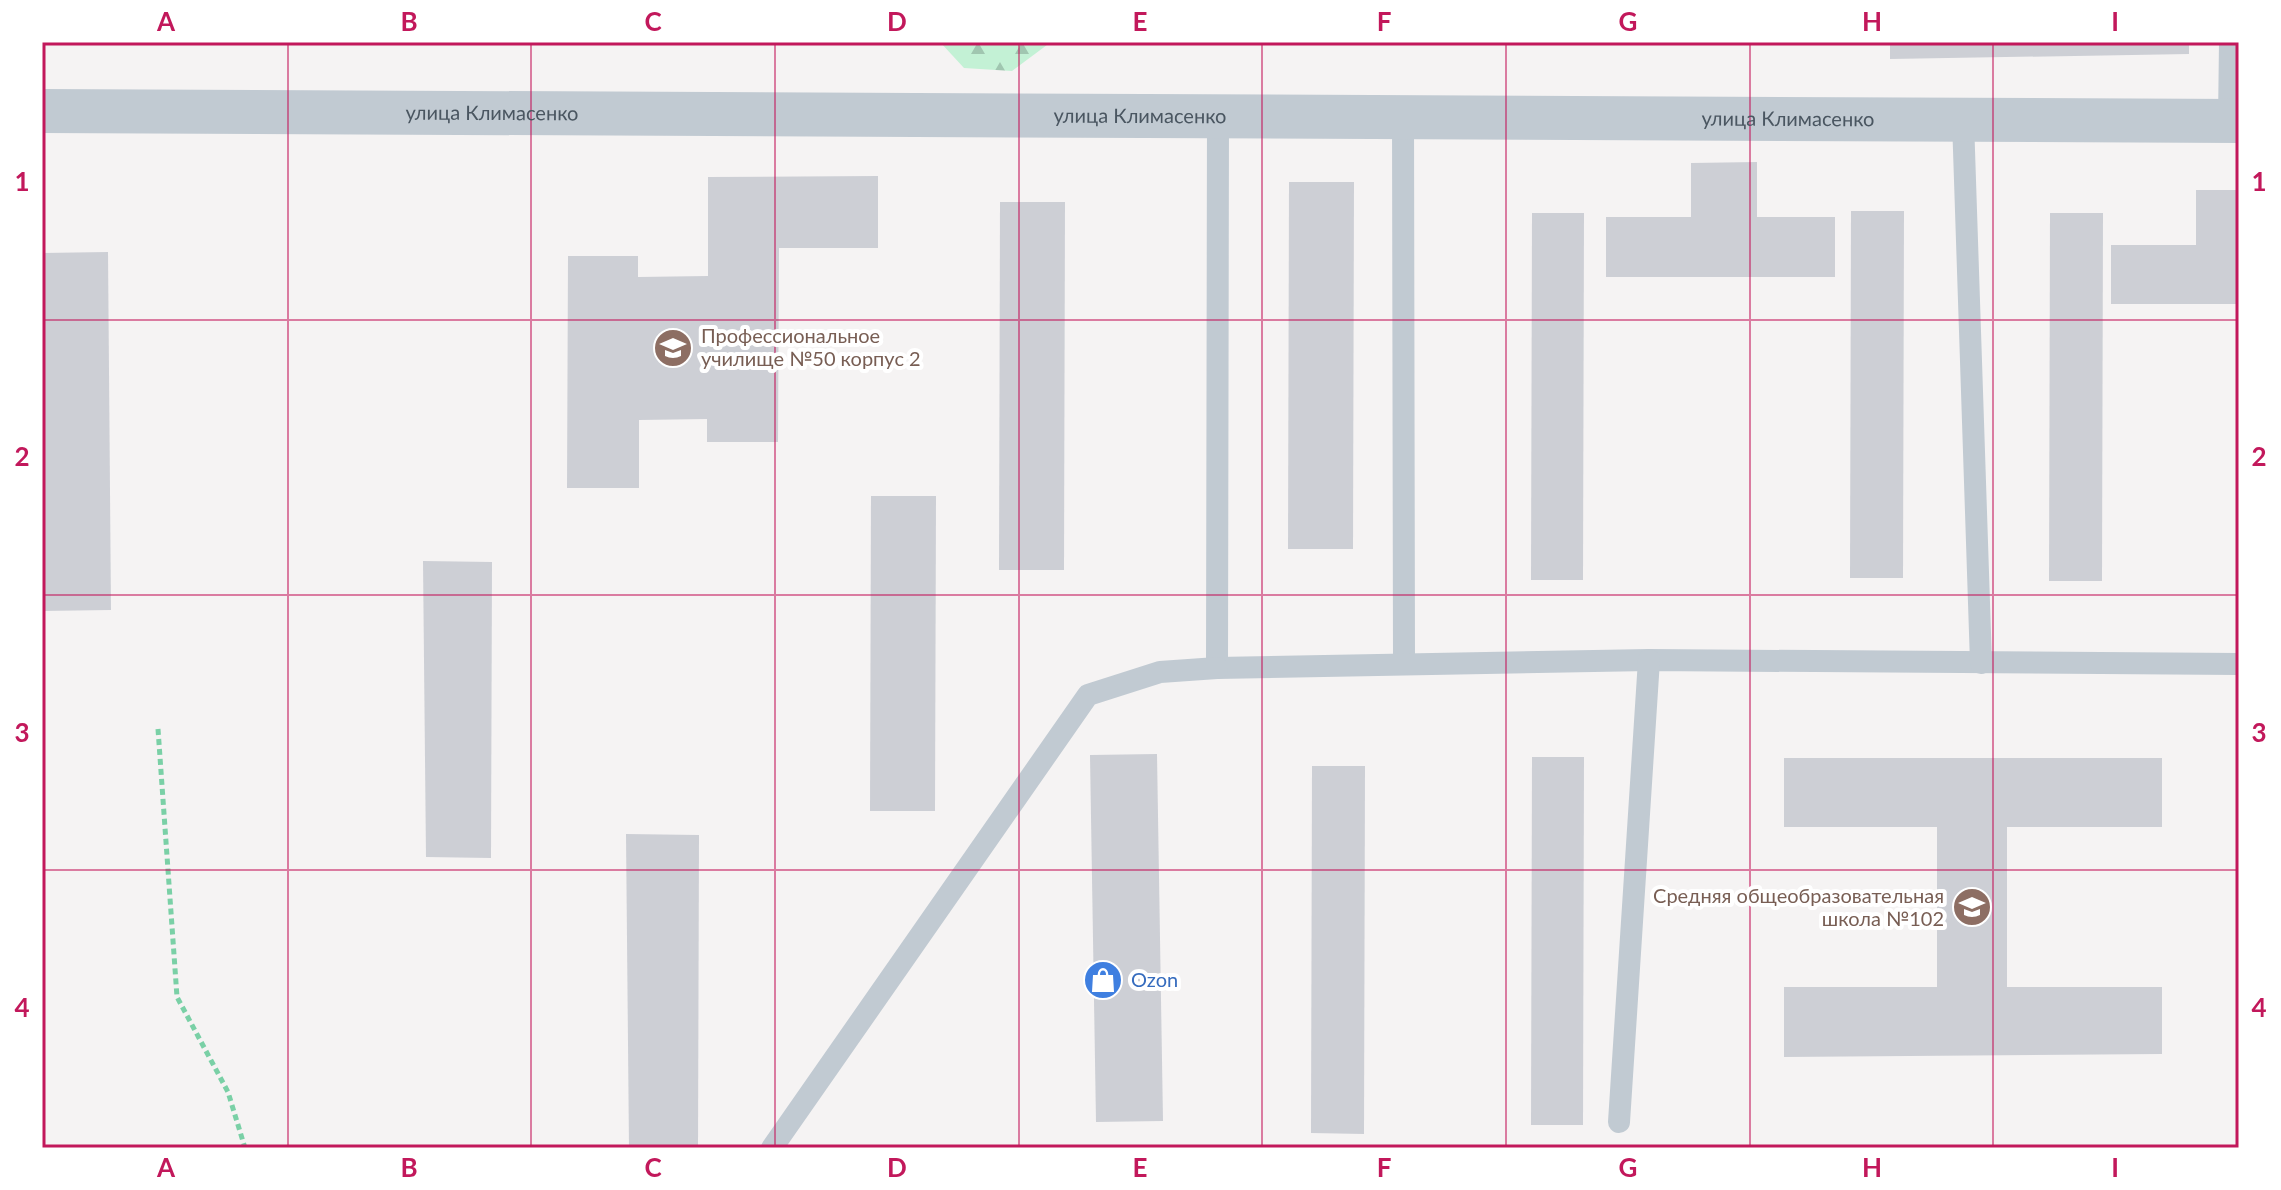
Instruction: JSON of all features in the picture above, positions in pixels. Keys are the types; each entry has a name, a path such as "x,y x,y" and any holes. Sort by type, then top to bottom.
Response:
{"street":[{"name":"улица Климасенко","path":"42,111 2234,121"}],"lane":[{"path":"2230,42 2234,121"},
{"path":"1403,115 1404,662"},
{"path":"1217,668 1218,117"},
{"path":"1963,120 1981,663"},
{"path":"1619,1122 1649,660"},
{"path":"772,1148 1088,695 1160,672 1404,662 1649,660 2239,664"}],"path":[{"path":"158,729 177,997 228,1092 245,1148"}],"green space":[{"path":"940,42 1051,42 1012,71 964,68"}],"building":[{"path":"1890,42 2189,42 2189,54 1890,59"},
{"path":"1757,162 1757,217 1835,217 1835,277 1606,277 1606,217 1691,217 1691,163"},
{"name":"Профессиональное училище №50 корпус 2","path":"878,176 878,248 779,248 778,442 707,442 707,419 639,420 639,488 567,488 568,256 638,256 638,277 708,276 708,177"},
{"path":"1289,182 1354,182 1353,549 1288,549"},
{"path":"2196,190 2239,190 2239,304 2111,304 2111,245 2196,245"},
{"path":"1000,202 1065,202 1064,570 999,570"},
{"path":"1851,211 1904,211 1903,578 1850,578"},
{"path":"1532,213 1584,213 1583,580 1531,580"},
{"path":"2050,213 2103,213 2102,581 2049,581"},
{"path":"108,252 111,610 42,611 42,253"},
{"path":"871,496 936,496 935,811 870,811"},
{"path":"423,561 492,562 491,858 426,857"},
{"path":"1157,754 1163,1121 1096,1122 1090,755"},
{"path":"1532,757 1584,757 1583,1125 1531,1125"},
{"name":"Средняя общеобразовательная школа №102","path":"1784,758 2162,758 2162,827 2007,827 2007,987 2162,987 2162,1054 1784,1057 1784,987 1937,987 1937,827 1784,827"},
{"path":"1312,766 1365,766 1364,1134 1311,1133"},
{"path":"626,834 699,835 698,1148 629,1148"}],"place":[{"name":"Профессиональное училище №50 корпус 2","path":"673,348"},
{"name":"Средняя общеобразовательная школа №102","path":"1972,907"},
{"name":"Ozon","path":"1103,980"}]}
